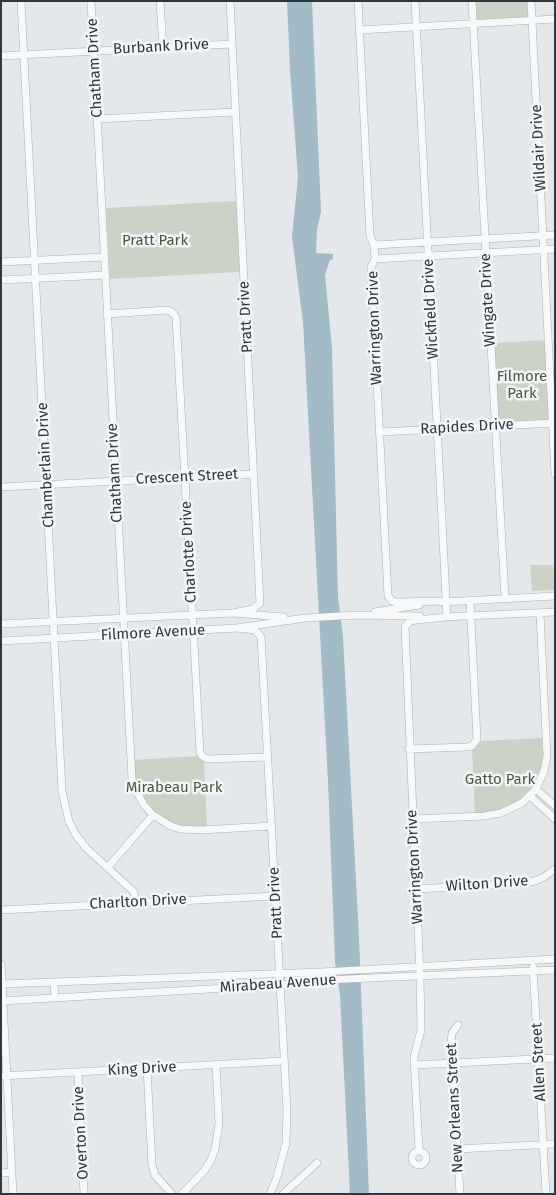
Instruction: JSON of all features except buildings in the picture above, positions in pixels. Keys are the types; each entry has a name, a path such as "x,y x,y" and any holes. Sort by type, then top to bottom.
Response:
{"street":[{"name":"Chamberlain Drive","path":"21,1 62,791 69,822 76,835 86,848 134,892 136,902"},
{"name":"Chatham Drive","path":"91,1 132,778 139,797 153,816 171,826 188,830 272,826"},
{"path":"160,1 162,48"},
{"name":"Pratt Drive","path":"230,1 260,602 253,609 233,613"},
{"name":"Warrington Drive","path":"358,1 370,236 374,245 375,258 371,267 389,599 396,602 446,601"},
{"name":"Wickfield Drive","path":"414,1 447,617"},
{"name":"Wingate Drive","path":"472,1 505,598"},
{"name":"Wildair Drive","path":"531,1 555,474"},
{"path":"359,30 555,19"},
{"name":"Burbank Drive","path":"1,56 232,44"},
{"path":"98,119 235,112"},
{"path":"374,245 555,235"},
{"path":"375,258 555,249"},
{"path":"1,262 104,257"},
{"path":"1,280 105,275"},
{"name":"Charlotte Drive","path":"107,314 161,309 172,312 177,323 199,745 202,756 207,759 268,757"},
{"name":"Rapides Drive","path":"380,432 553,423"},
{"name":"Crescent Street","path":"1,487 254,474"},
{"name":"Filmore Avenue","path":"1,641 237,628 304,618 358,614 446,601 555,596"},
{"path":"409,749 467,747 472,746 477,739 470,600"},
{"path":"412,819 484,816 501,813 522,803 536,789 544,771 547,756 540,612"},
{"name":"Filmore Avenue","path":"358,614 447,617 555,612"},
{"name":"Filmore Avenue","path":"1,624 233,613 304,618"},
{"name":"Warrington Drive","path":"419,1151 414,1056 421,1030 420,966 412,819 405,626 410,621 447,617"},
{"name":"Pratt Drive","path":"237,628 255,630 261,637 268,757 287,1110 286,1143 277,1177 270,1194"},
{"path":"536,789 555,806"},
{"path":"530,796 555,818"},
{"path":"108,867 153,816"},
{"name":"Wilton Drive","path":"417,889 523,883 544,877 555,870"},
{"name":"Charlton Drive","path":"1,910 276,896"},
{"name":"Mirabeau Avenue","path":"372,974 420,966 555,959"},
{"name":"Allen Street","path":"533,960 546,1194"},
{"path":"1,964 5,1113 13,1194"},
{"name":"Mirabeau Avenue","path":"2,984 279,973 323,976 372,974 420,976 555,970"},
{"path":"234,975 234,987"},
{"name":"Mirabeau Avenue","path":"2,1001 279,985 323,976"},
{"path":"54,982 55,998"},
{"name":"New Orleans Street","path":"458,1025 452,1033 452,1064 460,1194"},
{"path":"414,1065 555,1058"},
{"name":"King Drive","path":"4,1076 283,1061"},
{"path":"182,1194 204,1171 215,1149 219,1124 216,1065"},
{"path":"147,1068 152,1165 155,1175 172,1194"},
{"name":"Overton Drive","path":"78,1072 84,1194"},
{"path":"458,1149 555,1144"},
{"path":"283,1194 317,1163"},
{"path":"1,1173 12,1172"}],"green space":[{"path":"476,1 528,1 529,19 477,22"},
{"name":"Pratt Park","path":"236,201 240,272 110,279 106,208"},
{"name":"Filmore Park","path":"545,340 549,420 498,422 494,343"},
{"path":"530,565 553,565 555,590 532,591"},
{"name":"Gatto Park","path":"542,738 541,768 530,790 519,801 500,811 475,815 472,749 481,741"},
{"name":"Mirabeau Park","path":"197,756 204,762 207,827 179,825 156,814 138,789 134,774 133,760"}],"water":[{"path":"287,1 312,1 321,212 317,230 316,253 333,254 333,259 330,260 325,275 332,348 338,597 343,637 359,937 369,1194 350,1194 340,995 335,962 328,781 303,322 292,237 298,177"}]}
